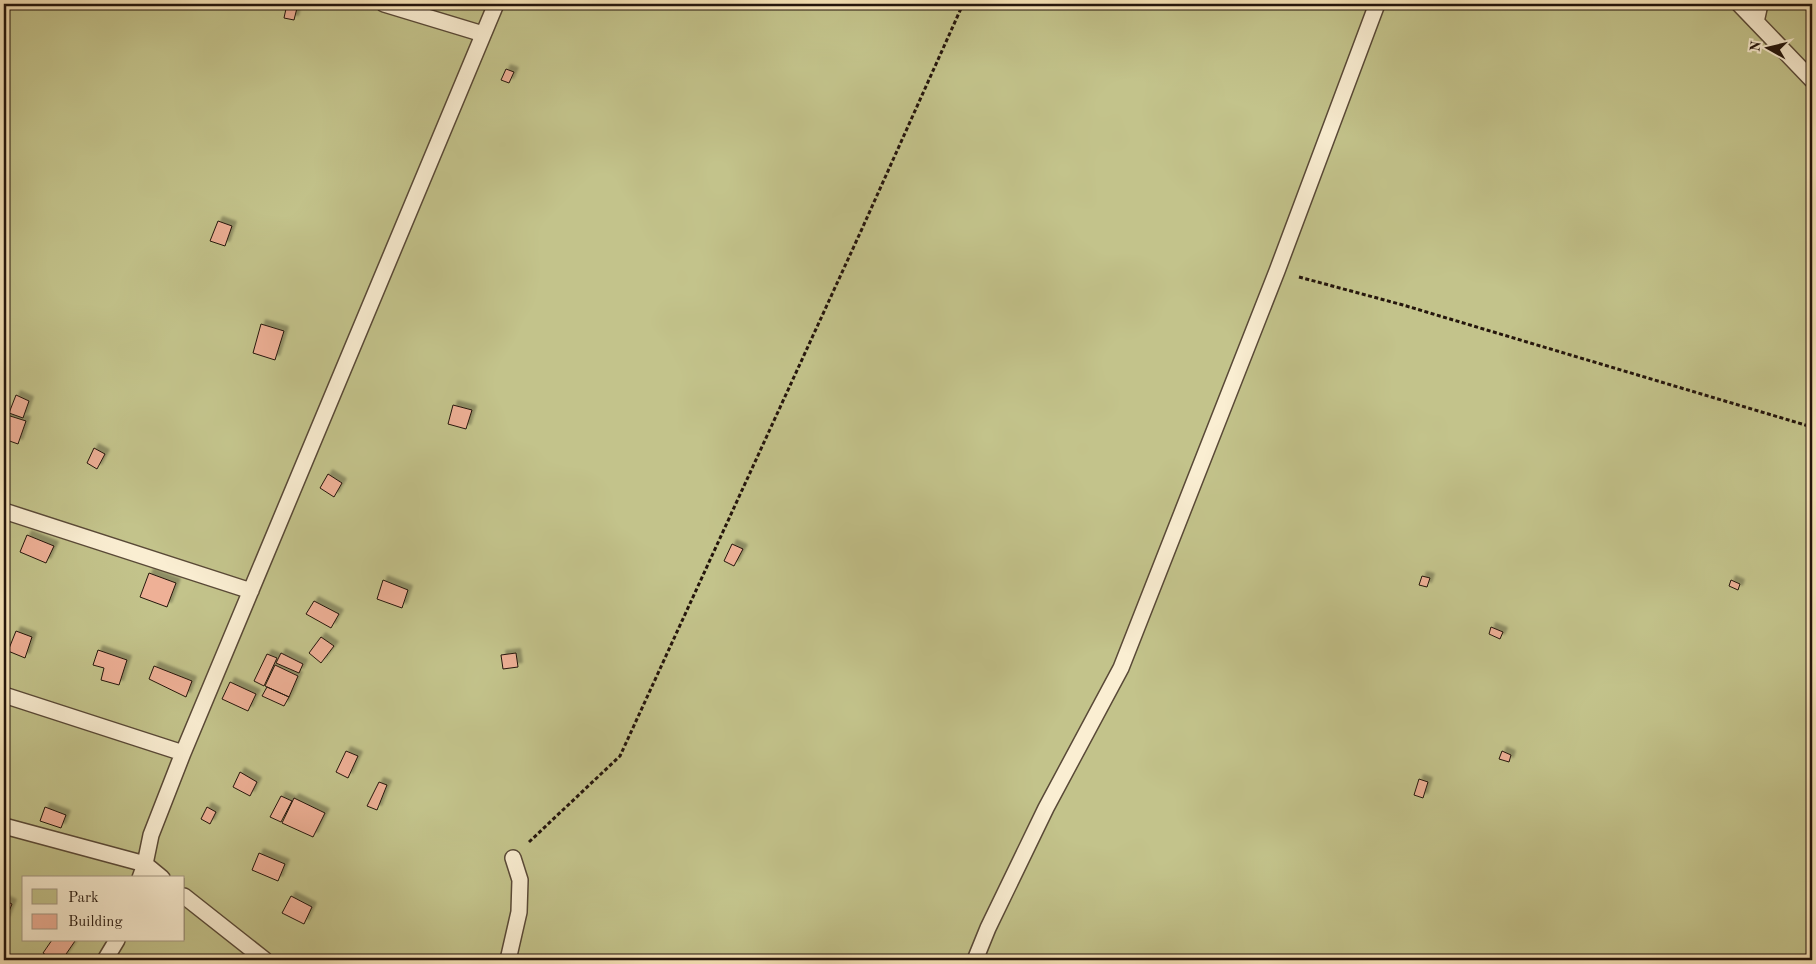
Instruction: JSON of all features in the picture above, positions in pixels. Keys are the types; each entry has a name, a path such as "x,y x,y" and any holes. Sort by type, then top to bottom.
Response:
{"lane":[{"path":"384,4 483,34"},
{"path":"143,871 151,835 183,753 496,4"},
{"path":"975,960 988,928 1046,808 1121,668 1276,270 1376,4"},
{"path":"1739,4 1812,80"},
{"path":"1756,22 1760,4"},
{"path":"4,511 251,591"},
{"path":"4,695 183,753"},
{"path":"4,826 157,876"},
{"path":"508,960 518,912 520,880 513,858"},
{"path":"185,897 264,960"},
{"path":"105,960 116,942"}],"path":[{"path":"513,858 620,756 963,4"},
{"path":"1276,270 1413,308 1812,427"}],"green space":[{"path":"4,4 1812,4 1812,960 4,960"}],"building":[{"path":"287,4 298,4 294,20 284,18"},
{"path":"506,69 514,72 509,83 501,80"},
{"path":"218,221 232,226 225,246 210,241"},
{"path":"261,324 284,331 275,360 253,353"},
{"path":"16,395 29,401 23,418 9,413"},
{"path":"453,405 472,410 466,429 448,424"},
{"path":"7,415 26,421 18,444 4,439 4,424"},
{"path":"94,448 105,454 97,469 87,463"},
{"path":"328,474 342,483 334,497 320,488"},
{"path":"27,535 54,546 46,563 20,552"},
{"path":"732,544 743,549 734,566 724,561"},
{"path":"149,573 176,583 167,607 140,597"},
{"path":"1422,576 1430,578 1427,587 1419,585"},
{"path":"383,580 408,590 402,608 377,599"},
{"path":"1731,580 1740,584 1738,590 1729,586"},
{"path":"314,601 339,614 331,628 306,614"},
{"path":"1491,627 1503,632 1500,639 1489,634"},
{"path":"16,631 32,637 25,658 8,651"},
{"path":"321,637 334,646 321,663 309,653"},
{"path":"98,650 127,660 119,685 101,680 104,668 93,665"},
{"path":"281,653 303,664 299,673 276,663"},
{"path":"516,653 518,667 503,669 501,655"},
{"path":"267,654 277,658 264,686 254,681"},
{"path":"275,665 298,676 289,697 265,686"},
{"path":"154,666 192,681 186,697 149,679"},
{"path":"230,682 256,694 248,711 222,699"},
{"path":"267,687 289,697 284,706 262,696"},
{"path":"346,751 358,756 348,778 336,772"},
{"path":"1502,751 1511,755 1509,762 1499,759"},
{"path":"240,772 257,782 250,796 233,787"},
{"path":"1419,779 1428,782 1423,798 1414,795"},
{"path":"379,782 387,785 377,810 367,806"},
{"path":"281,796 292,801 281,822 270,817"},
{"path":"294,798 325,813 313,837 282,823"},
{"path":"45,807 66,815 61,828 40,821"},
{"path":"207,807 216,812 210,824 201,819"},
{"path":"259,853 285,864 278,881 252,870"},
{"path":"291,896 312,907 304,924 282,913"},
{"path":"4,900 12,904 5,921 4,920"},
{"path":"51,942 74,942 62,960 54,960 43,953"}]}
